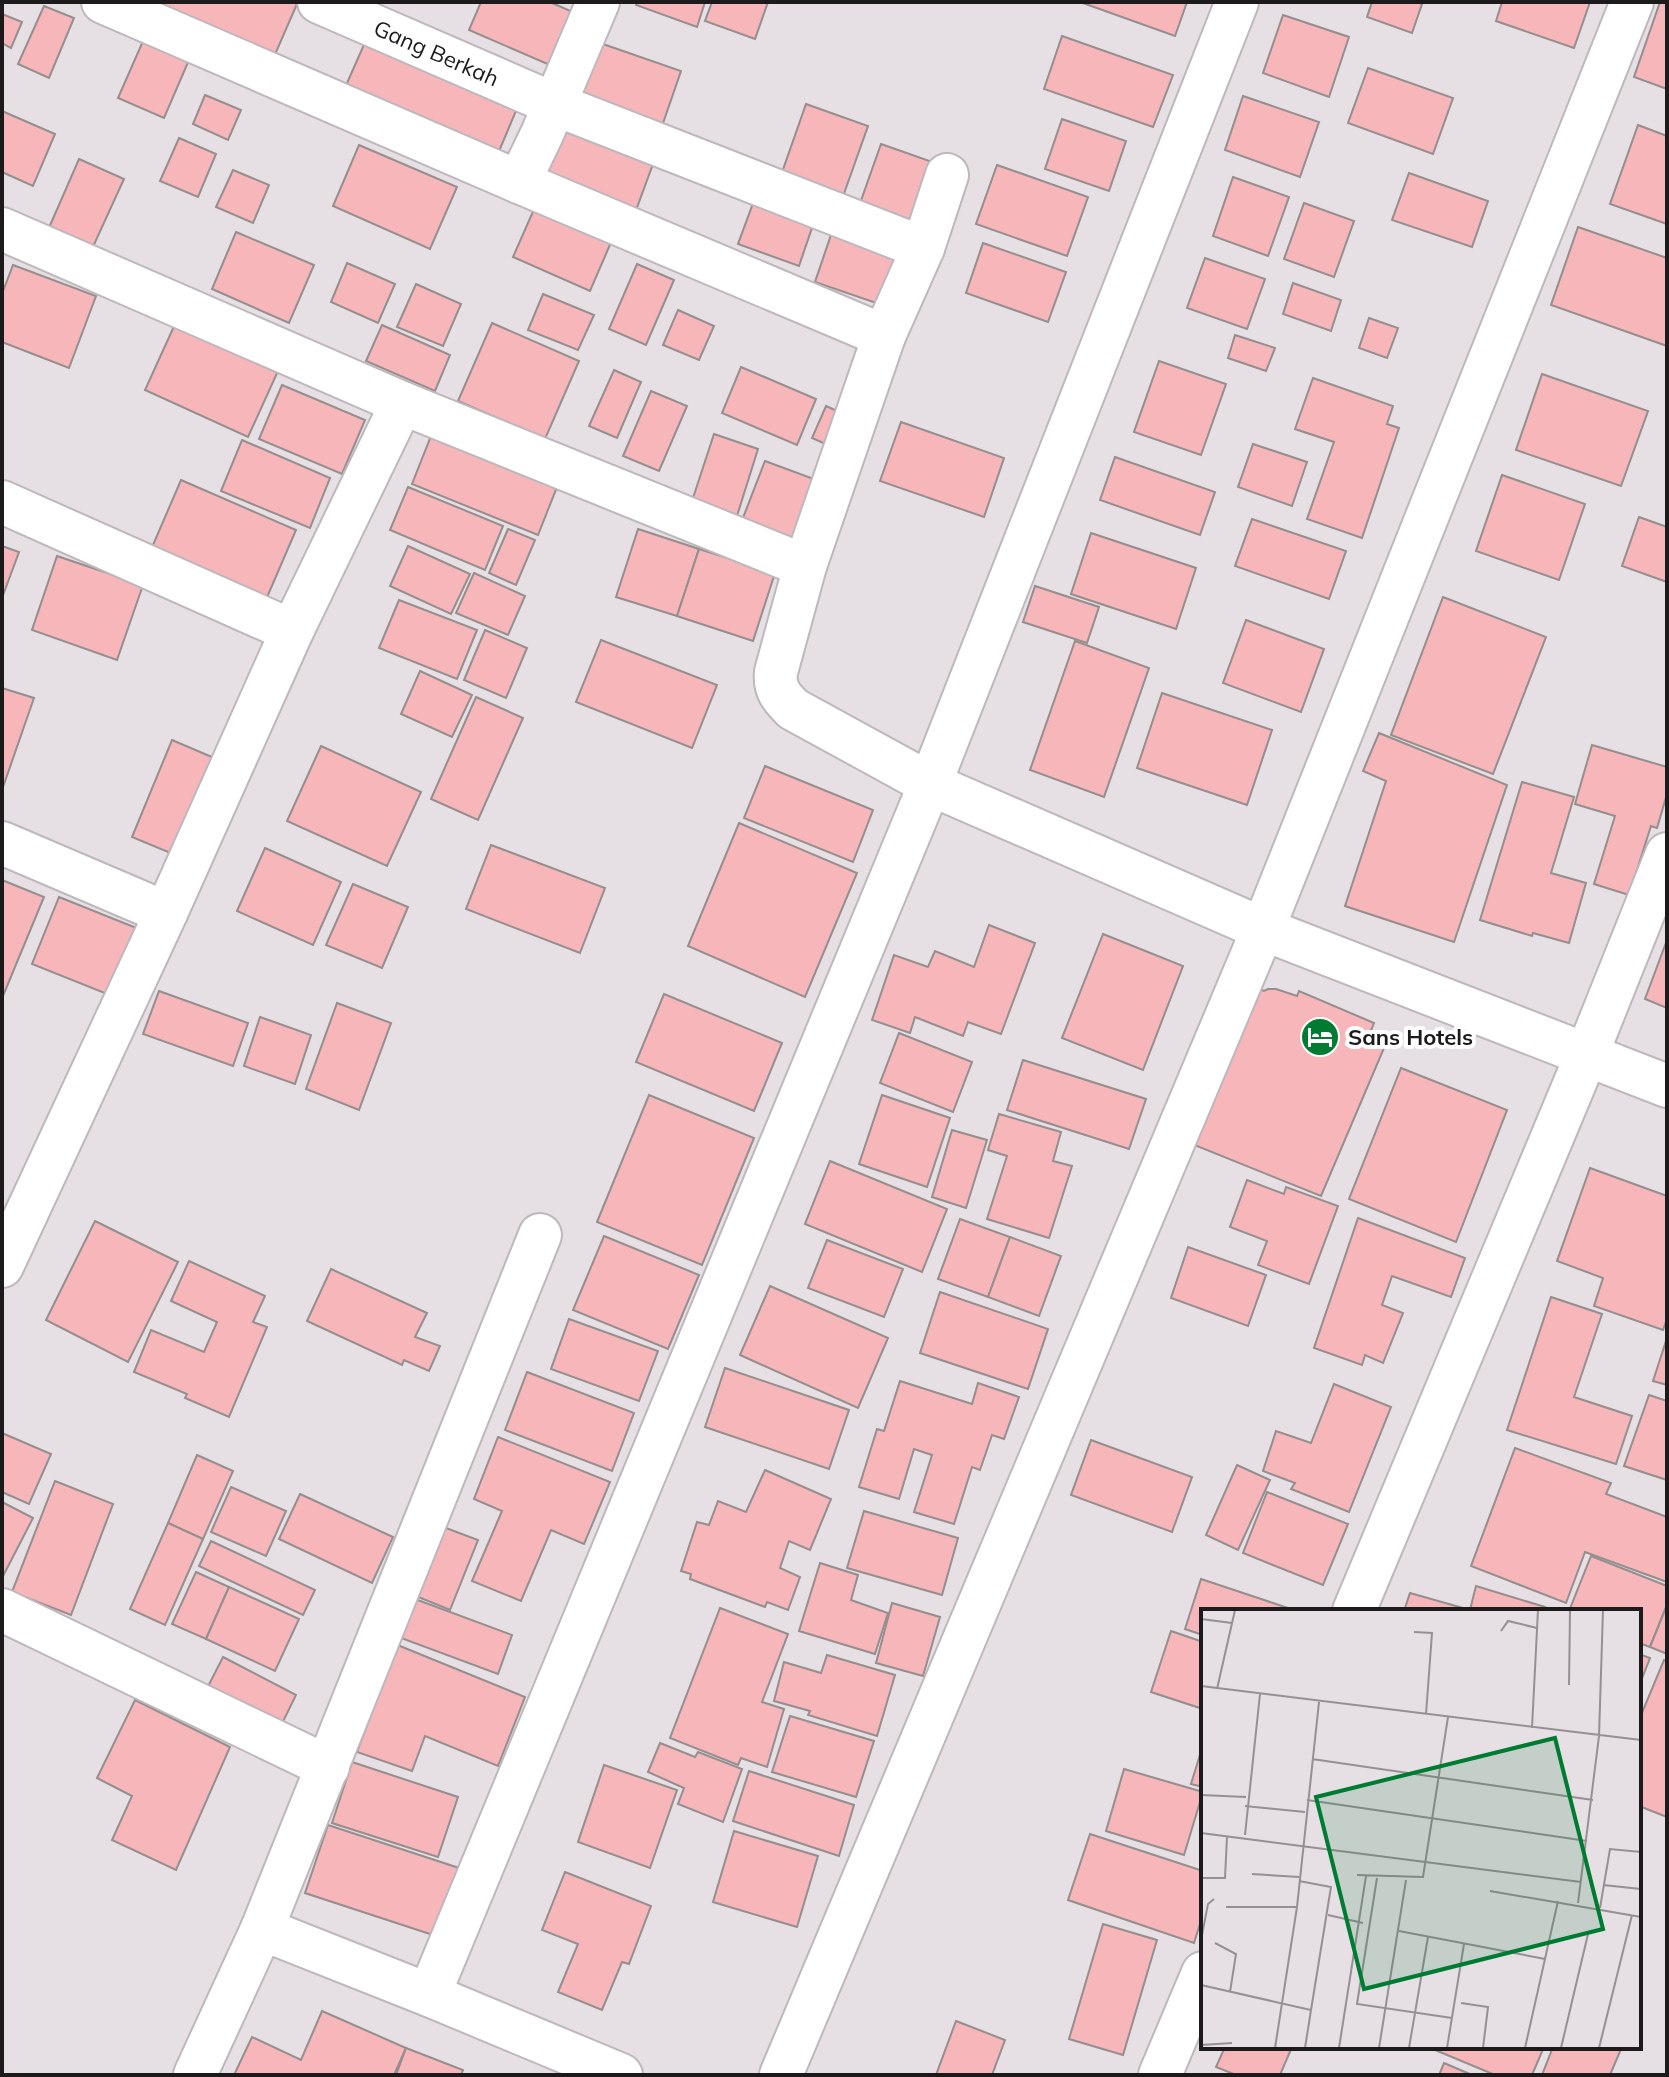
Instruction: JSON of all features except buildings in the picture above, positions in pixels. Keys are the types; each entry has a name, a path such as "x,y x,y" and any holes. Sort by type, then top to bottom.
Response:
{"street":[{"path":"103,2 884,336"},
{"name":"Gang Berkah","path":"319,2 554,104 923,248"},
{"path":"519,182 598,2"},
{"path":"429,1995 930,784 1237,2"},
{"path":"781,2075 1263,929 1632,2"},
{"path":"947,175 923,248 884,336 805,566 776,672 777,690 782,699 793,709 930,784 1263,929 1667,1086"},
{"path":"2,229 402,403 805,566"},
{"path":"2,1266 166,913 292,631 402,403"},
{"path":"2,502 292,631"},
{"path":"2,843 166,913"},
{"path":"1355,1609 1587,1054 1667,854"},
{"path":"195,2075 262,1929 540,1235"},
{"path":"2,1610 328,1767"},
{"path":"262,1929 621,2075"},
{"path":"1160,2075 1201,1978"}],"place":[{"name":"Sans Hotels","path":"1320,1037"}]}
